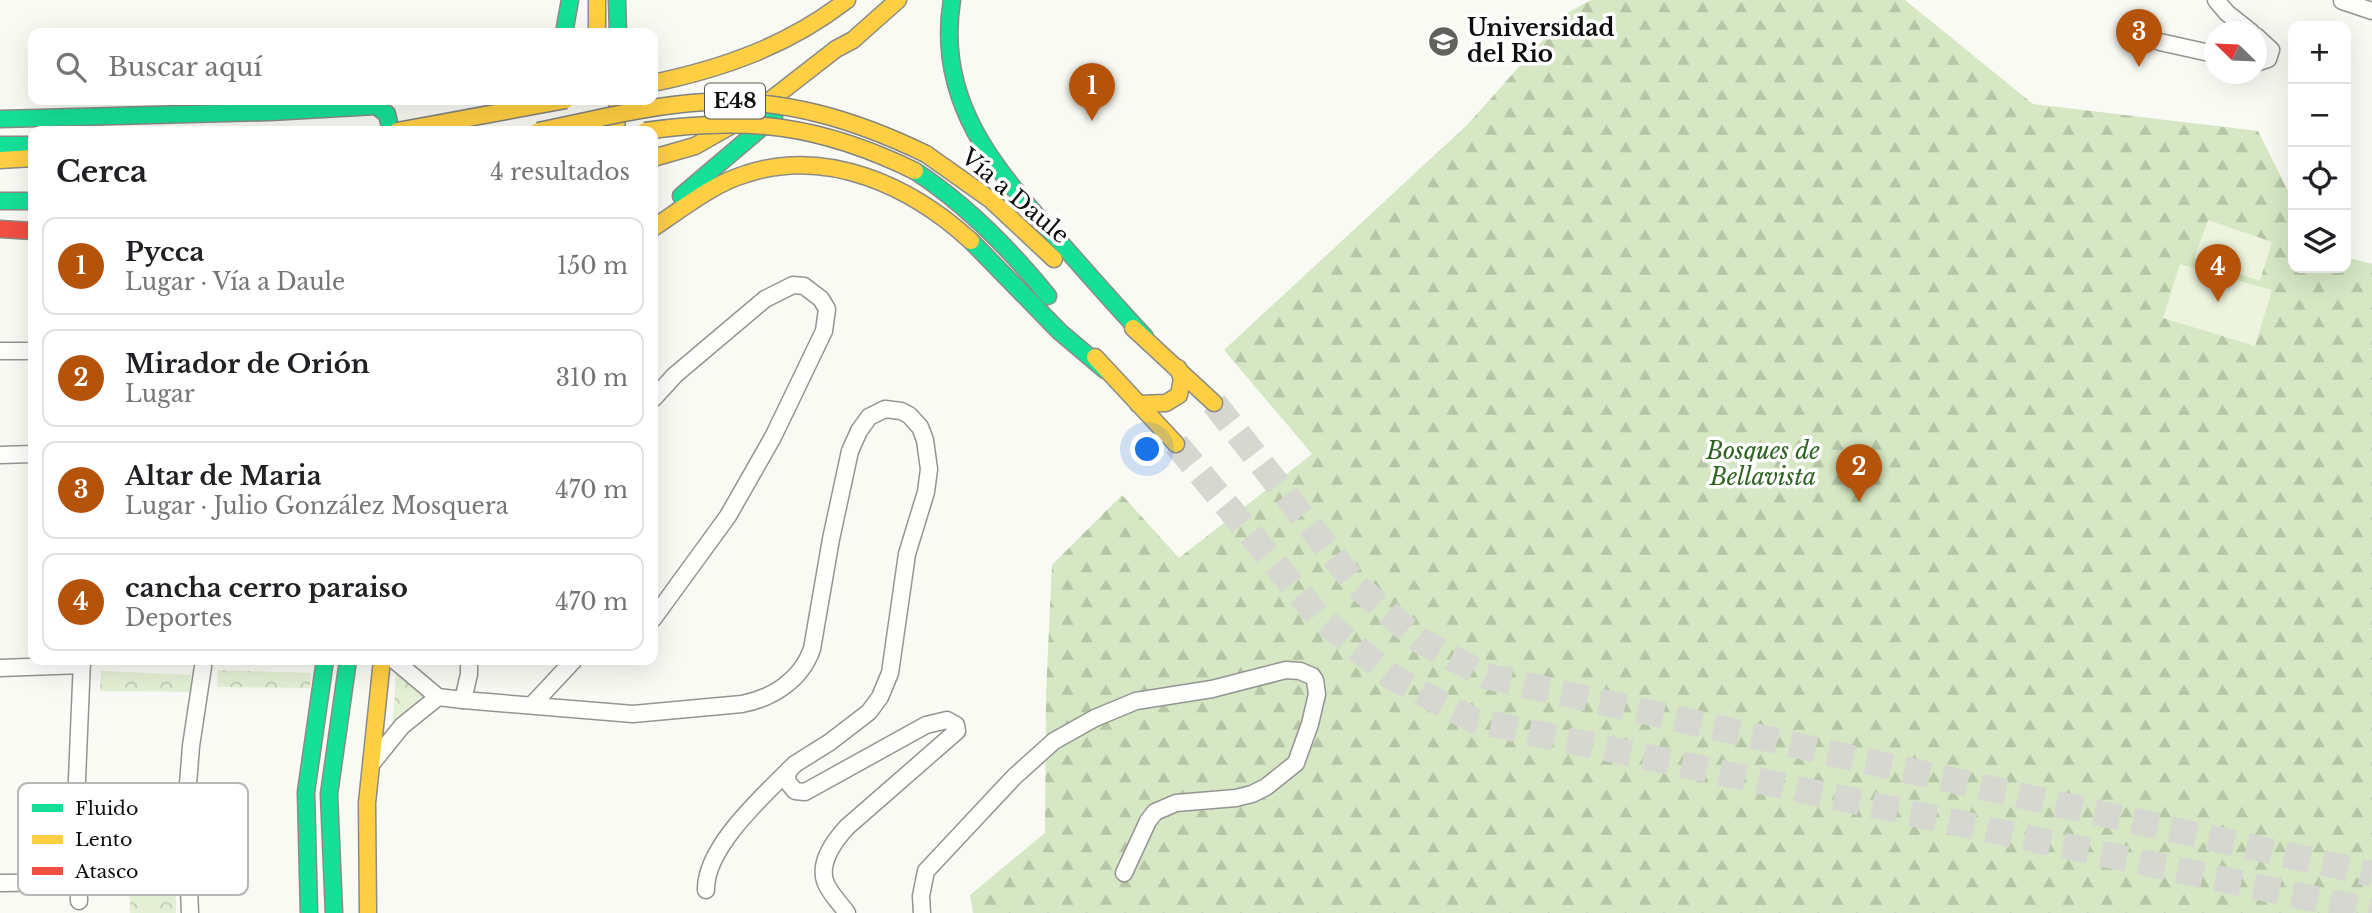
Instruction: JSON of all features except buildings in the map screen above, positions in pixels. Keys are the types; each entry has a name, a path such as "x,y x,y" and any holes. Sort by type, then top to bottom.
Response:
{"main road":[{"path":"565,28 570,0"},
{"path":"597,0 597,28"},
{"path":"617,0 618,28"},
{"path":"658,82 709,71 765,52 813,27 847,0"},
{"path":"658,157 695,146 755,112 836,49 853,40 898,0"},
{"path":"952,0 948,30 953,74 973,125 988,154 1019,197 1145,337"},
{"path":"658,217 822,76 843,55 853,40"},
{"name":"Vía a Daule","path":"564,126 661,107 726,101 808,109 840,117 887,135 926,153 991,200 1086,288 1145,337 1214,403"},
{"path":"424,126 539,105"},
{"path":"532,126 540,105"},
{"path":"593,126 595,105"},
{"path":"616,126 618,105"},
{"path":"0,118 270,112 376,106 382,108 388,116 390,126"},
{"name":"Vía a Daule","path":"658,130 727,122 781,126 843,140 887,156 915,171 956,199 998,237 1105,370 1176,444"},
{"path":"0,145 28,145"},
{"path":"0,160 28,158"},
{"path":"658,225 721,185 766,167 790,163 811,164 878,180 951,224 986,254 1062,333 1105,370"},
{"path":"0,201 28,201"},
{"path":"0,229 28,231"},
{"path":"1138,404 1161,405 1175,399 1181,385 1178,368"},
{"path":"309,913 306,792 324,665"},
{"path":"334,913 329,794 347,665"},
{"path":"368,913 366,858 370,766 381,665"},
{"path":"366,858 381,913"}],"street":[{"path":"2216,0 2227,6 2241,21"},
{"path":"2342,1 2372,11"},
{"path":"2160,42 2204,52"},
{"path":"658,393 675,375 779,290 793,285 804,286 821,299 827,309 824,331 774,437 728,516 658,612"},
{"path":"0,351 28,351"},
{"path":"400,665 438,696 463,700 633,714 756,701 783,687 805,666 812,649 831,539 848,458 855,438 869,417 885,409 909,415 920,427 928,459 928,475 926,492 907,554 890,673 880,697 869,712 790,769 744,819 715,855 708,870 706,890"},
{"path":"0,455 28,454"},
{"path":"0,668 41,665"},
{"path":"77,783 82,665"},
{"path":"188,783 203,665"},
{"path":"463,700 469,665"},
{"path":"532,705 569,665"},
{"path":"922,913 922,888 926,871 1014,777 1054,741 1095,718 1136,701 1212,689 1286,670 1300,671 1312,676 1317,694 1296,763 1266,787 1252,794 1236,799 1175,803 1155,812 1148,821 1124,873"},
{"path":"370,766 402,726 438,696"},
{"path":"790,769 786,779 791,788 795,792 806,792 926,725 947,720 956,726 954,734 847,827 834,844 828,856 824,879 847,913"},
{"path":"0,883 18,883"},
{"path":"189,895 190,913"}],"green space":[{"name":"Bosques de Bellavista","path":"1591,0 1905,0 2033,104 2258,131 2288,191 2288,273 2351,273 2351,258 2372,264 2372,913 973,913 970,895 1045,833 1046,694 1052,565 1122,495 1179,558 1312,454 1224,350 1467,125 1567,13"},
{"path":"2208,220 2272,242 2260,281 2194,258"},
{"path":"2180,264 2272,290 2255,346 2163,318"},
{"path":"397,665 402,665 439,701 391,745"},
{"path":"218,670 311,673 310,688 217,687"},
{"path":"101,671 191,675 190,692 100,691"},
{"path":"130,895 176,895 176,913 130,913"}],"tunnel":[{"path":"1214,403 1357,586 1419,640 1486,676 2372,874"},
{"path":"1176,444 1318,616 1392,677 1473,720 2372,911"}],"traffic: fast":[{"path":"565,28 570,0"},
{"path":"617,0 618,28"},
{"path":"952,0 949,37 953,71 962,102 976,132 1013,188 1145,337"},
{"path":"0,119 270,112 376,106 387,114 390,126"},
{"path":"681,196 774,117"},
{"path":"0,145 28,145"},
{"path":"915,171 952,198 986,228 1048,296"},
{"path":"0,201 28,201"},
{"path":"971,241 1060,332 1105,370"},
{"path":"309,913 306,792 324,665"},
{"path":"334,913 329,794 347,665"}],"traffic: slow":[{"path":"597,0 597,28"},
{"path":"658,82 706,70 755,53 802,30 847,0"},
{"path":"658,157 695,146 755,112 836,49 853,40 898,0"},
{"path":"562,126 663,106 706,102 763,104 846,122 926,154"},
{"path":"424,126 539,105"},
{"path":"616,126 618,105"},
{"path":"658,130 717,124 783,128 848,143 915,171"},
{"path":"926,154 991,200 1054,259"},
{"path":"0,160 28,158"},
{"path":"658,225 733,178 776,167 807,165 837,169 895,189 947,221 971,241"},
{"path":"1133,328 1214,403"},
{"path":"1095,357 1176,444"},
{"path":"1138,404 1166,403 1179,395 1182,379 1178,368"},
{"path":"368,913 367,803 381,665"}],"traffic: jam":[{"path":"0,229 28,231"}],"place":[{"name":"Universidad del Rio","path":"1444,41"},
{"name":"Altar de Maria","path":"2139,67"},
{"name":"Pycca","path":"1092,121"},
{"name":"cancha cerro paraiso","path":"2218,302"},
{"name":"Mirador de Orión","path":"1859,502"}]}
